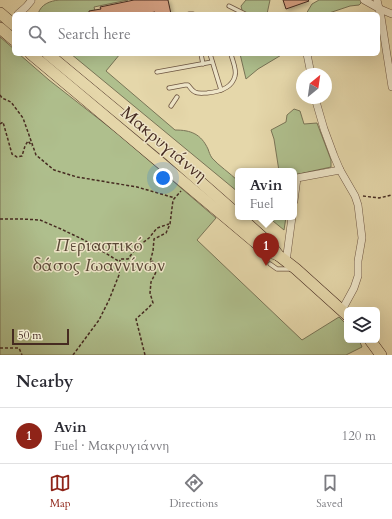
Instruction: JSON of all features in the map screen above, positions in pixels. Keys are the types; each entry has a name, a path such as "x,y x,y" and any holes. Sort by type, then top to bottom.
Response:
{"main road":[{"path":"0,13 11,28"},
{"name":"Μακρυγιάννη","path":"33,56 187,185 267,258 282,258"},
{"name":"Μακρυγιάννη","path":"50,56 171,156 235,212"},
{"name":"Μακρυγιάννη","path":"243,220 270,244 282,258 344,312"},
{"path":"372,343 381,355"}],"street":[{"path":"364,0 374,3 380,10 392,14"},
{"path":"22,12 32,3 28,12"},
{"path":"380,10 392,87"},
{"path":"307,56 310,68"},
{"path":"317,104 324,129 340,170 355,196 359,209 362,233 358,272 353,291 346,307"},
{"path":"297,178 340,170"},
{"path":"282,258 291,220"}],"lane":[{"path":"229,6 241,12"},
{"path":"201,56 203,64"},
{"path":"210,56 222,90"},
{"path":"169,88 188,85 196,93 216,92 222,90 235,78 236,73 232,56"},
{"path":"157,72 212,62"},
{"path":"171,106 177,97"},
{"path":"267,258 277,270 296,269"}],"path":[{"path":"0,95 2,98 11,102 23,118 30,134 36,155 54,170 76,177 137,187 175,198"},
{"path":"0,124 2,122 12,154 17,157 22,156 24,146 28,141 34,148"},
{"path":"145,355 136,319 153,303 150,293 151,282 156,272 154,261 150,262 154,239 166,234 170,224 173,200 187,185"},
{"path":"355,196 379,198 392,195"},
{"path":"0,219 40,220 84,240 120,262"},
{"path":"73,355 99,320 109,300 119,276 120,259 128,259 136,248 149,238 157,228 170,224"},
{"path":"0,348 19,348 22,355"}],"green space":[{"path":"128,0 94,7 95,12 39,12 41,8 52,1"},
{"path":"246,0 270,0 267,12 242,12 241,6"},
{"path":"319,0 361,0 359,5 350,6 332,12 307,12 312,4"},
{"name":"Περιαστικό δάσος Ιωαννίνων","path":"0,37 12,47 12,56 21,56 49,80 118,134 216,218 197,240 302,340 339,317 344,322 344,343 360,343 362,347 346,355 0,355"},
{"path":"73,56 118,56 106,71 175,130 191,132 199,136 212,158 235,178 235,190"},
{"path":"240,56 280,56 258,69 246,79"},
{"path":"294,109 300,111 304,124 317,123 331,160 331,167 297,174 297,168 279,168 271,130 286,122 287,115"},
{"path":"272,220 286,220 284,230"}],"building":[{"path":"134,0 168,0 171,12 89,12 101,9 100,7"},
{"path":"283,0 308,0 309,1 286,9"}],"place":[{"name":"Avin","path":"266,266"}]}
